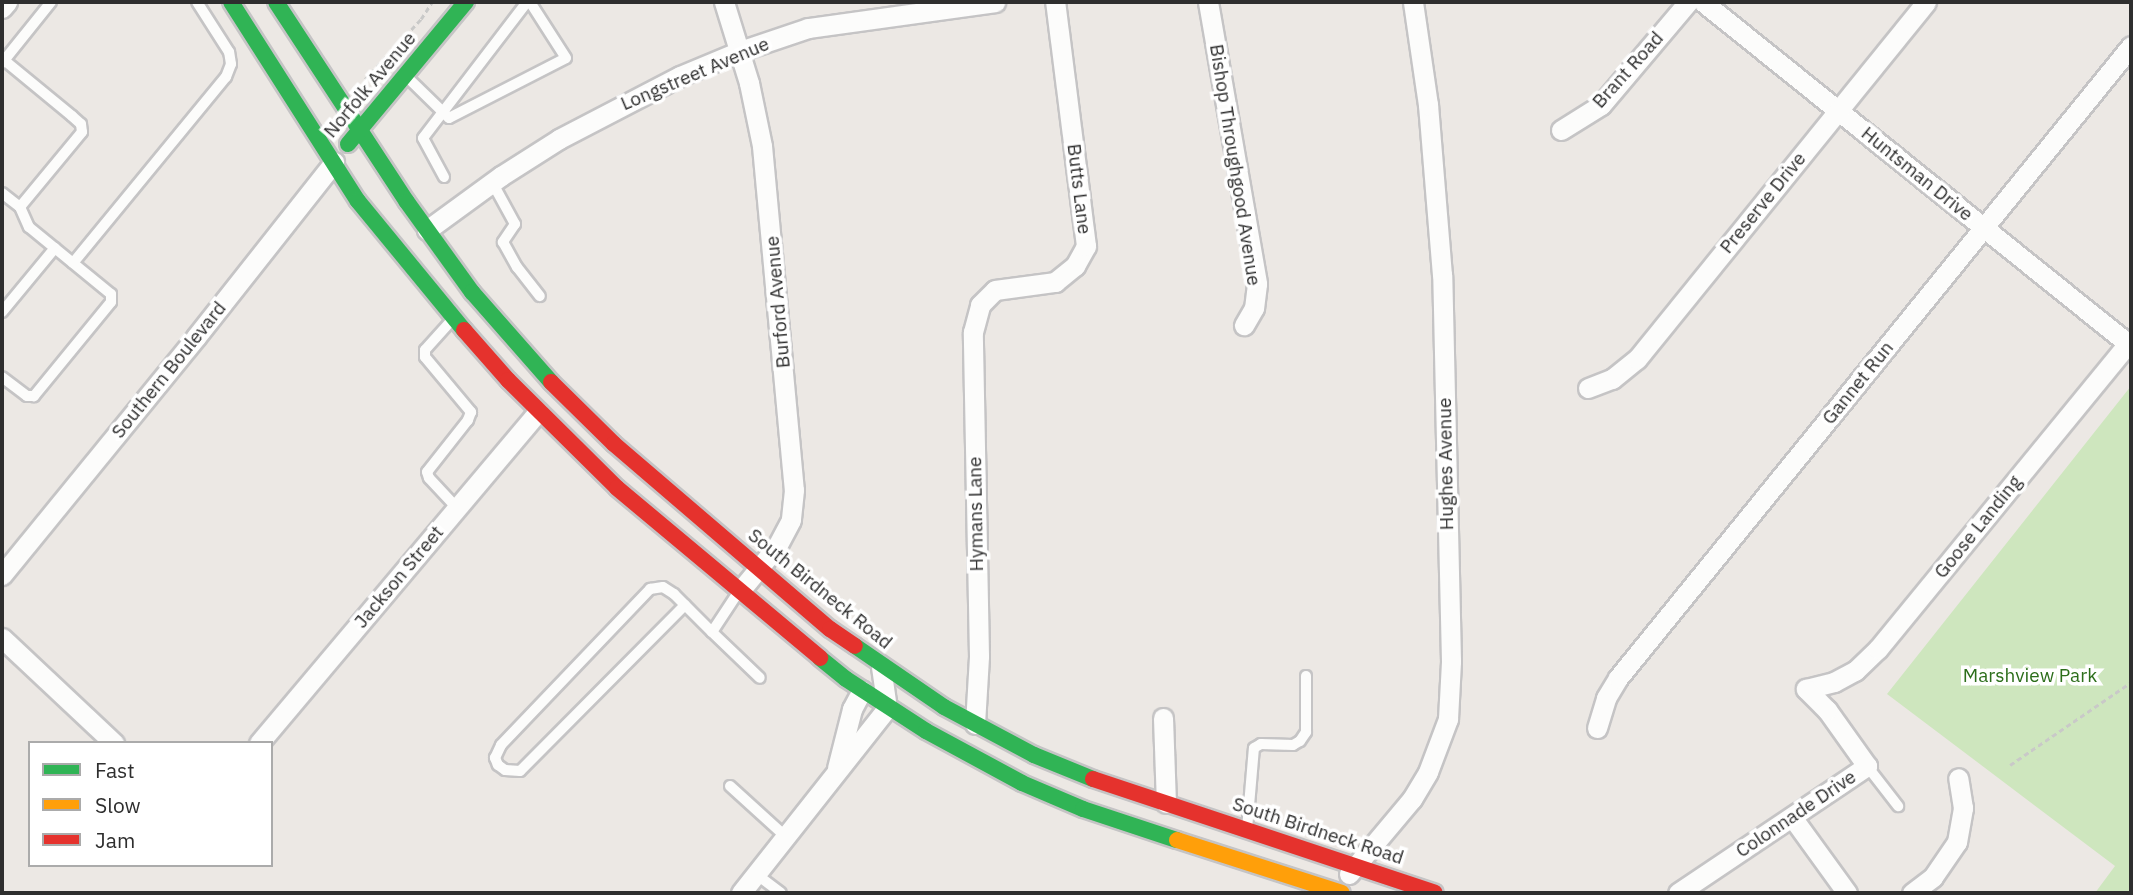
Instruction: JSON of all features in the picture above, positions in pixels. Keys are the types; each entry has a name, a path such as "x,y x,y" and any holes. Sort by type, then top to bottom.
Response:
{"main road":[{"path":"231,2 253,41 384,237 538,412 617,488 862,690 887,708 985,764 1083,808 1336,892"},
{"name":"South Birdneck Road","path":"275,2 358,132 472,292 554,386 614,444 805,610 881,667 975,724 1052,763 1435,893"},
{"name":"Norfolk Avenue","path":"334,162 466,2"}],"street":[{"path":"2,8 7,2"},
{"name":"Burford Avenue","path":"724,2 740,51 762,146 794,489 791,520 777,546 740,591"},
{"name":"Longstreet Avenue","path":"427,230 492,182 558,139 619,106 740,51 808,28 995,2"},
{"name":"Butts Lane","path":"980,305 995,290 1055,282 1075,266 1086,246 1055,2"},
{"name":"Bishop Throughgood Avenue","path":"1208,2 1257,284 1254,308 1244,325"},
{"name":"Hughes Avenue","path":"1336,892 1412,799 1428,772 1448,719 1451,661 1442,275 1428,106 1413,2"},
{"name":"Brant Road","path":"1561,130 1601,105 1688,2"},
{"name":"Huntsman Drive","path":"1703,2 2130,343"},
{"name":"Preserve Drive","path":"1588,388 1612,379 1637,359 1926,2"},
{"name":"Gannet Run","path":"1597,728 1606,698 1618,678 2131,46"},
{"name":"Southern Boulevard","path":"2,575 205,326 334,162"},
{"name":"Hymans Lane","path":"975,724 979,656 973,332 980,305"},
{"name":"Goose Landing","path":"1806,690 1834,682 1855,671 1878,649 2130,343"},
{"name":"Jackson Street","path":"261,741 538,412"},
{"path":"2,638 112,741"},
{"path":"741,893 887,708 881,667"},
{"path":"836,773 843,737 862,690"},
{"name":"Colonnade Drive","path":"1678,893 1867,766 1827,710 1806,690"},
{"path":"1163,718 1166,803"},
{"path":"1912,893 1933,877 1946,862 1957,842 1963,808 1958,778"},
{"path":"1792,817 1847,893"}],"lane":[{"path":"20,207 82,132 81,124 72,116 3,62 51,2"},
{"path":"73,262 226,77 231,64 229,52 197,2"},
{"path":"405,75 442,111 449,118 566,58 529,2 442,111 423,138 444,177"},
{"path":"492,182 515,224 503,242 517,267 540,296"},
{"path":"2,193 20,207 29,227 111,294 111,302 34,396 27,396 2,377"},
{"path":"2,312 55,248"},
{"path":"453,318 425,350 425,357 471,412 468,420 427,472 429,478 457,508"},
{"path":"685,605 520,771 505,770 498,765 495,758 501,744 650,589 663,587 685,605 760,678"},
{"path":"712,632 740,591"},
{"path":"1247,830 1254,748 1261,744 1293,745 1300,741 1306,732 1306,676"},
{"path":"1867,766 1898,806"},
{"path":"730,786 785,836"},
{"path":"756,874 781,893"}],"path":[{"path":"365,79 421,19 432,2"},
{"path":"2010,765 2131,682"}],"green space":[{"name":"Marshview Park","path":"2131,386 2131,893 2095,893 2115,866 1887,694"}],"traffic: fast":[{"path":"231,2 358,201 464,330"},
{"path":"276,2 407,202 472,292 551,382"},
{"path":"348,144 466,2"},
{"path":"855,646 944,707 1034,755 1093,779"},
{"path":"820,658 846,679 926,731 1022,783 1083,809 1177,840"}],"traffic: slow":[{"path":"1177,840 1342,893"}],"traffic: jam":[{"path":"464,330 508,380 617,488 820,658"},
{"path":"551,382 614,444 830,629 855,646"},
{"path":"1093,779 1435,893"}]}
